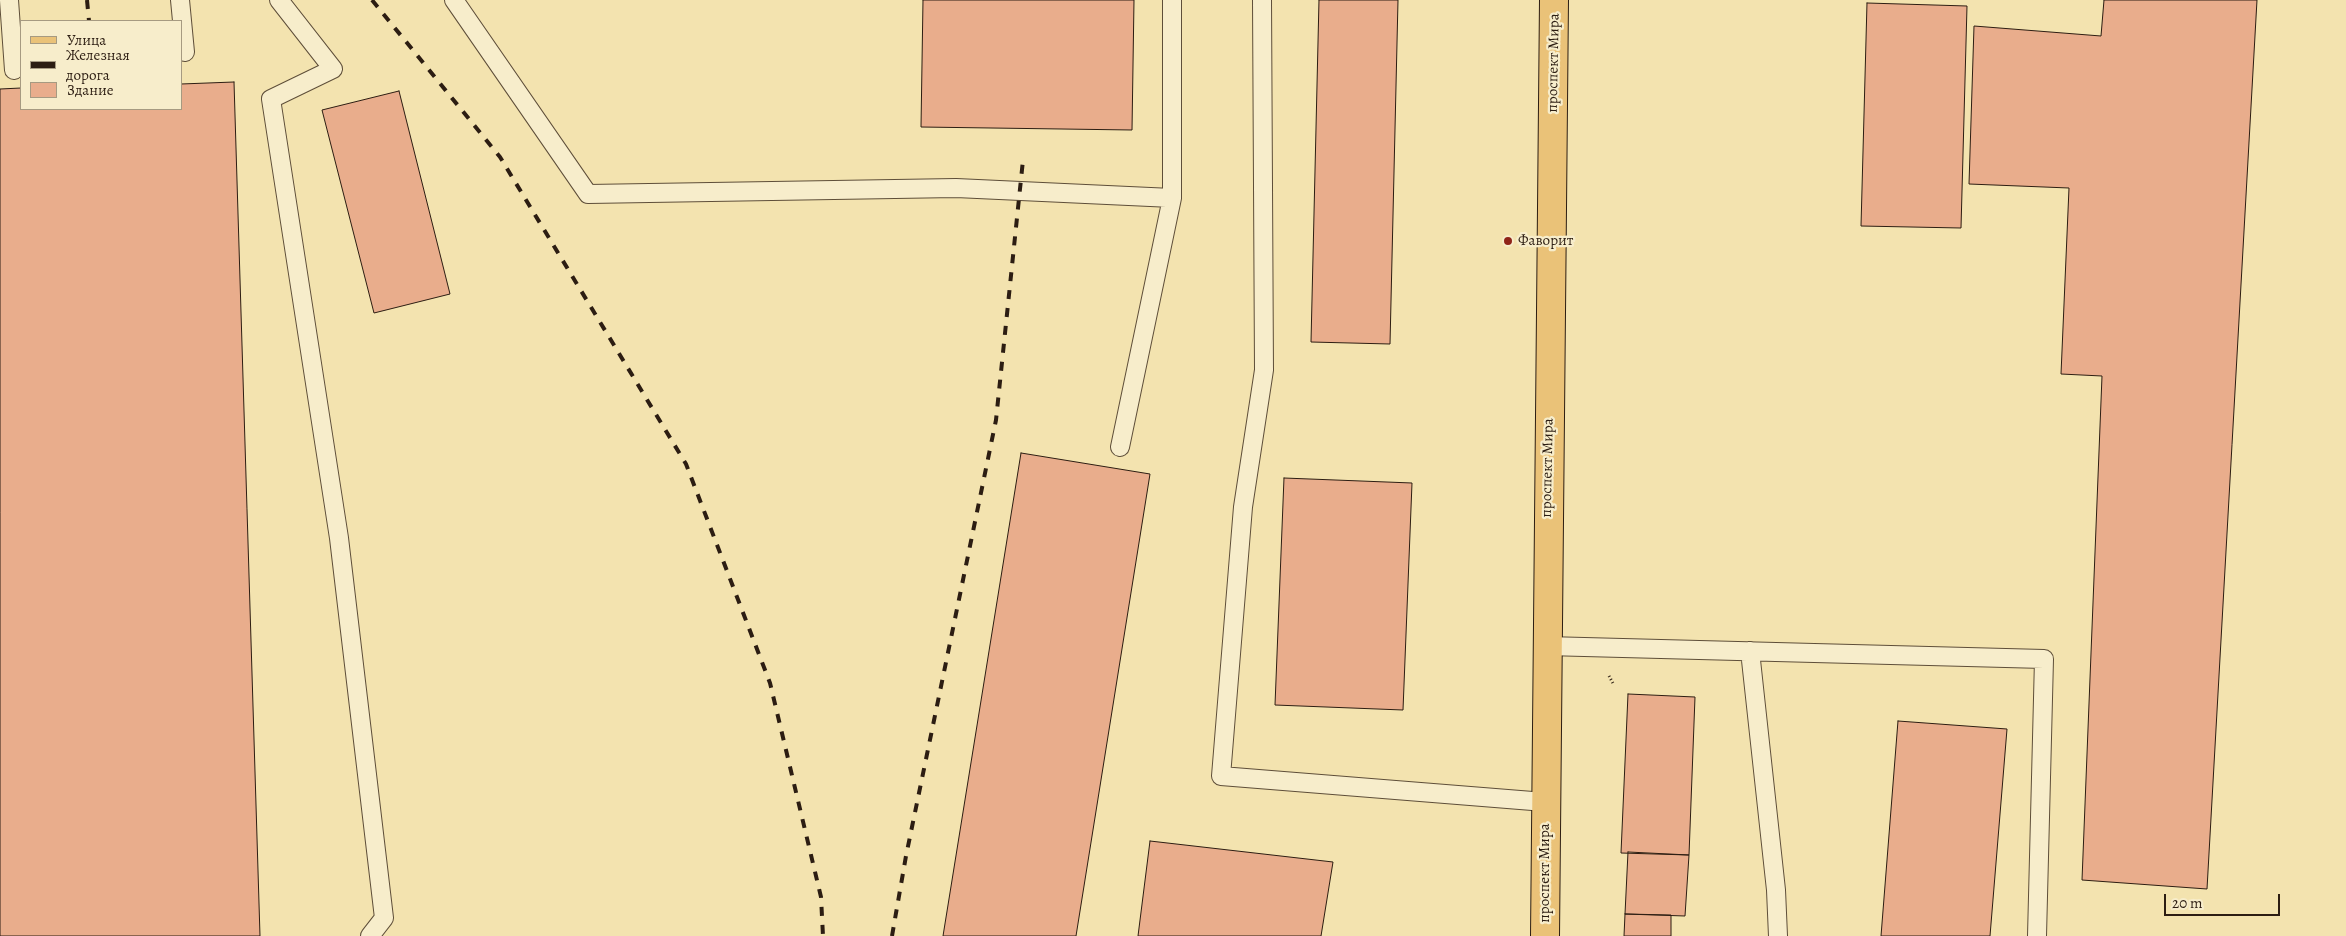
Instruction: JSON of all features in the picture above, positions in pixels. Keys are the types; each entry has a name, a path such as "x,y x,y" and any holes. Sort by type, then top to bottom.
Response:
{"main road":[{"name":"проспект Мира","path":"1545,936 1546,646 1554,0"}],"lane":[{"path":"9,0 14,70"},
{"path":"180,0 182,20"},
{"path":"279,0 333,68 271,99 339,538 381,889 384,918 370,936"},
{"path":"454,0 588,194 956,188 1172,198"},
{"path":"1120,447 1172,198 1172,0"},
{"path":"1262,0 1264,370 1243,506 1221,776 1545,802"},
{"path":"182,21 185,52"},
{"path":"1546,646 2044,658 2037,936"},
{"path":"1750,651 1776,890 1778,936"}],"building":[{"path":"923,0 1134,0 1132,130 921,127"},
{"path":"1319,0 1398,0 1390,344 1311,342"},
{"path":"2104,0 2257,0 2207,889 2082,880 2102,376 2061,374 2069,188 1969,184 1974,26 2101,36"},
{"path":"1867,3 1967,6 1961,228 1861,226"},
{"path":"234,82 260,936 0,936 0,89 20,88 20,110 182,110 182,84"},
{"path":"399,91 450,294 374,313 322,110"},
{"path":"1021,453 1150,474 1076,936 943,936"},
{"path":"1284,478 1412,483 1403,710 1275,705"},
{"path":"1628,694 1695,697 1689,855 1621,853"},
{"path":"1898,721 2007,729 1990,936 1881,936"},
{"path":"1150,841 1333,862 1321,936 1138,936"},
{"path":"1628,852 1689,855 1685,916 1625,914"},
{"path":"1625,914 1671,915 1671,936 1624,936"}],"railway":[{"path":"87,0 89,20"},
{"path":"372,0 500,157 686,464 770,683 821,897 823,936"},
{"path":"892,936 906,856 996,420 1023,160"}],"place":[{"name":"Фаворит","path":"1508,241"}]}
